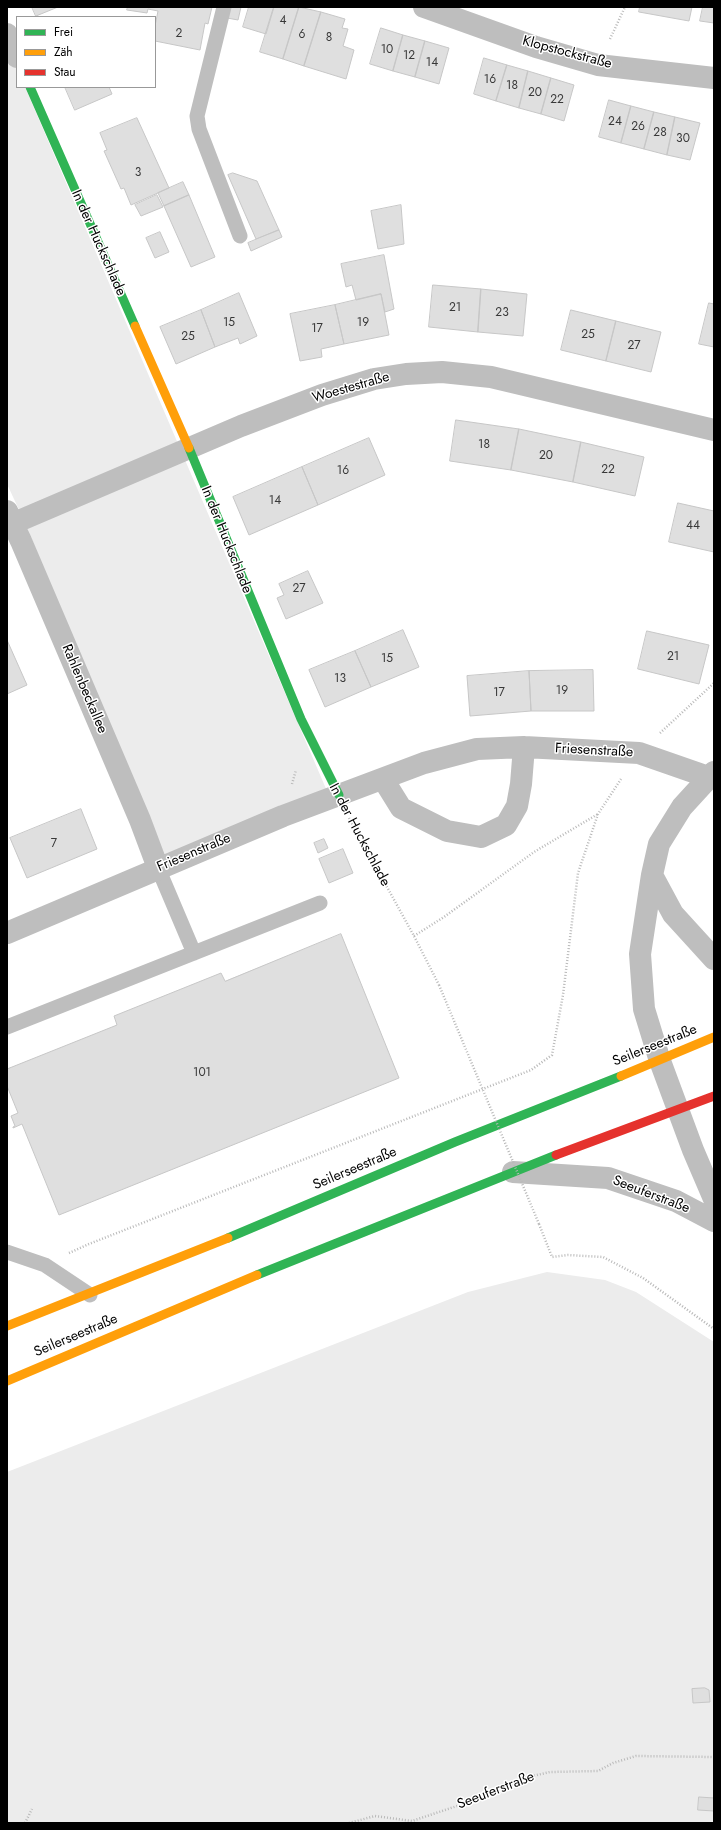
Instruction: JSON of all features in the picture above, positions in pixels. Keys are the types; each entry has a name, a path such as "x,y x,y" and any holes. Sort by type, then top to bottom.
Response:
{"main road":[{"name":"In der Huckschlade","path":"30,88 189,449 301,719 339,795"},
{"name":"Seilerseestraße","path":"7,1326 90,1295 540,1107 714,1037"},
{"name":"Seilerseestraße","path":"7,1381 289,1261 513,1172 714,1096"}],"street":[{"name":"Klopstockstraße","path":"424,7 536,47 598,65 714,78"},
{"path":"7,34 16,55"},
{"name":"Woestestraße","path":"9,520 189,449 241,426 330,392 374,379 406,374 442,372 491,377 714,430"},
{"name":"Rahlenbeckallee","path":"9,520 22,541 158,868"},
{"path":"383,778 401,808 448,831 482,836 506,825 517,806 521,784 524,747"},
{"name":"Friesenstraße","path":"7,933 158,868 339,795 424,763 478,749 524,747 639,753 711,775"},
{"path":"711,775 682,807 659,844 652,875 640,954 644,1009 660,1060 693,1150 714,1199"},
{"path":"652,875 673,914 714,960"},
{"name":"Seeuferstraße","path":"513,1172 608,1178 676,1201 714,1221"}],"lane":[{"path":"224,7 197,116 199,129 240,236"},
{"path":"158,868 194,953"},
{"path":"7,1027 320,903"},
{"path":"7,1252 45,1265 90,1295"}],"path":[{"path":"598,65 625,7"},
{"path":"45,1265 89,1244 531,1070 552,1055 563,995 578,873 598,814 639,753 714,683"},
{"name":"In der Huckschlade","path":"339,795 354,831 414,936 439,985 552,1257 568,1255 603,1258 643,1278 714,1329"},
{"path":"414,936 444,917 534,852 598,814"},
{"name":"Seeuferstraße","path":"350,1823 375,1816 412,1821 505,1790 524,1778 550,1772 598,1771 613,1762 636,1756 714,1757"},
{"path":"25,1823 32,1809"}],"shaded area":[{"path":"7,46 16,66 16,88 25,88 327,791 161,860 27,527 7,484"},
{"path":"547,1272 605,1280 636,1292 714,1342 714,1823 7,1823 7,1472 468,1292"}],"building":[{"path":"32,7 58,7 36,16"},
{"path":"128,7 212,7 208,24 205,23 200,50 156,41 156,21 158,11 148,9 147,13 127,10"},
{"path":"230,7 241,7 238,20 227,18"},
{"path":"249,7 274,7 266,34 243,27"},
{"path":"274,7 299,7 283,59 260,52"},
{"path":"299,7 321,12 304,66 283,59"},
{"path":"640,7 692,7 689,21 639,12"},
{"path":"703,7 714,7 714,23 700,21"},
{"path":"321,12 345,19 342,28 348,29 343,46 354,50 346,79 304,66"},
{"path":"381,28 403,35 393,71 370,64"},
{"path":"403,35 425,41 415,77 393,71"},
{"path":"425,41 449,48 439,84 415,77"},
{"path":"484,58 507,65 496,101 474,94"},
{"path":"507,65 528,71 519,108 496,101"},
{"path":"528,71 551,78 541,114 519,108"},
{"path":"551,78 574,85 564,121 541,114"},
{"path":"65,88 109,88 112,94 75,110"},
{"path":"609,100 631,106 621,143 599,137"},
{"path":"631,106 654,112 644,149 621,143"},
{"path":"654,112 675,117 667,155 644,149"},
{"path":"675,117 700,123 690,160 667,155"},
{"path":"137,118 169,188 131,205 124,188 121,189 104,151 107,150 100,133"},
{"path":"233,173 257,181 279,230 256,239 228,175"},
{"path":"183,182 189,195 164,206 158,193"},
{"path":"157,195 163,207 141,216 135,205"},
{"path":"189,195 215,257 191,267 164,206"},
{"path":"401,205 404,244 378,249 371,211"},
{"path":"279,230 282,237 251,251 248,243"},
{"path":"160,232 169,252 155,258 146,238"},
{"path":"384,255 394,309 385,312 381,294 356,300 352,285 346,287 341,264"},
{"path":"433,285 481,289 478,332 429,327"},
{"path":"481,289 527,294 523,336 478,332"},
{"path":"239,293 257,336 240,344 238,338 215,347 201,310"},
{"path":"381,294 389,335 344,344 335,305"},
{"path":"709,303 714,304 714,347 699,344"},
{"path":"335,305 344,344 321,349 322,357 300,361 290,314"},
{"path":"201,310 215,347 176,364 160,327"},
{"path":"571,310 616,321 606,361 561,350"},
{"path":"616,321 661,332 651,372 606,361"},
{"path":"456,420 519,429 511,470 450,461"},
{"path":"519,429 581,442 573,482 511,470"},
{"path":"369,438 385,475 318,505 302,467"},
{"path":"581,442 644,457 635,496 573,482"},
{"path":"302,467 318,505 249,535 233,497"},
{"path":"678,503 714,511 714,552 669,542"},
{"path":"308,571 323,603 286,619 277,598 284,595 279,584"},
{"path":"403,630 419,667 371,687 355,651"},
{"path":"647,631 709,645 699,684 638,669"},
{"path":"7,640 27,685 7,694"},
{"path":"355,651 371,687 325,707 309,670"},
{"path":"593,670 594,711 531,711 529,671"},
{"path":"529,671 531,711 470,716 467,676"},
{"path":"81,809 97,849 27,878 10,838"},
{"path":"324,839 328,848 318,853 314,843"},
{"path":"343,849 353,873 329,883 319,859"},
{"path":"341,934 399,1078 59,1215 22,1124 13,1128 15,1126 11,1116 18,1113 7,1086 7,1069 117,1025 114,1016 221,973 225,981"},
{"path":"705,1688 709,1690 710,1702 693,1703 692,1689"},
{"path":"699,1797 714,1798 714,1811 698,1810"}],"traffic: fast":[{"path":"30,88 135,326"},
{"path":"189,448 301,719 339,795"},
{"path":"228,1238 455,1142 621,1076"},
{"path":"257,1275 556,1155"}],"traffic: slow":[{"path":"135,326 189,448"},
{"path":"621,1076 714,1037"},
{"path":"7,1326 228,1238"},
{"path":"7,1381 257,1275"}],"traffic: jam":[{"path":"556,1155 714,1096"}]}
